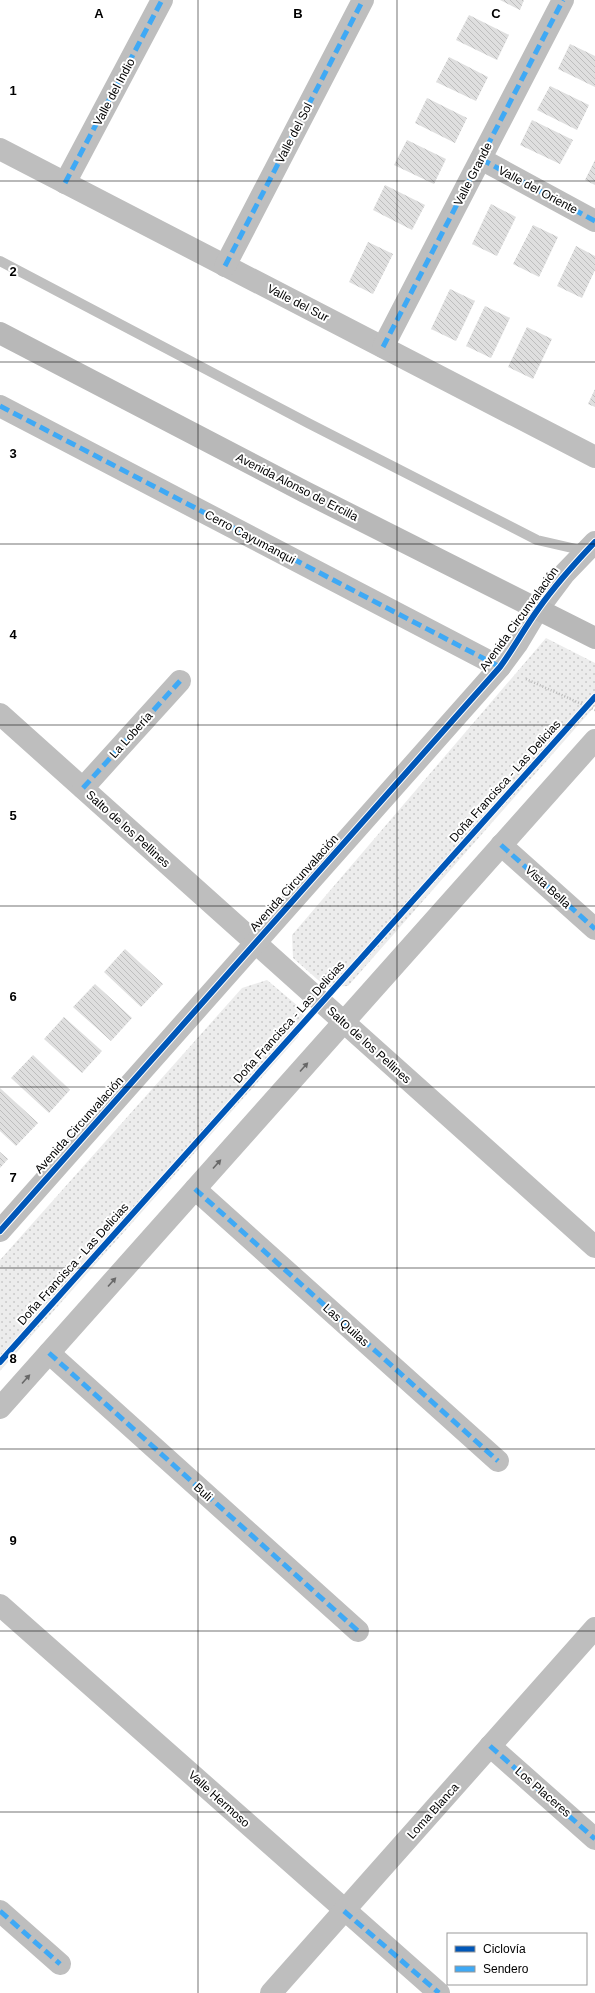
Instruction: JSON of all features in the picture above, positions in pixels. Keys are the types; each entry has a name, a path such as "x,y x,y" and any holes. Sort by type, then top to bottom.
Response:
{"main road":[{"name":"Avenida Alonso de Ercilla","path":"1,335 305,492 595,638"}],"street":[{"name":"Valle del Indio","path":"65,184 162,0"},
{"name":"Valle del Sol","path":"225,266 363,0"},
{"name":"Valle Grande","path":"383,348 563,0"},
{"name":"Valle del Sur","path":"0,150 595,458"},
{"name":"Valle del Oriente","path":"481,159 595,221"},
{"name":"Cerro Cayumanqui","path":"0,406 500,667"},
{"name":"Avenida Circunvalación","path":"0,1231 500,667 517,644 538,609 565,573 595,542"},
{"name":"La Lobería","path":"83,788 180,681"},
{"name":"Salto de los Pellines","path":"0,714 595,1247"},
{"path":"0,1408 595,740"},
{"name":"Vista Bella","path":"501,845 595,929"},
{"name":"Las Quilas","path":"195,1189 498,1461"},
{"name":"Buli","path":"49,1353 358,1631"},
{"name":"Valle Hermoso","path":"0,1605 344,1911 439,1993"},
{"name":"Loma Blanca","path":"271,1993 595,1628"},
{"name":"Los Placeres","path":"490,1746 595,1838"},
{"path":"0,1911 60,1964"}],"path":[{"path":"500,667 588,705 595,710"},
{"path":"581,713 588,705"}],"shaded area":[{"path":"546,638 595,663 595,706 348,986 326,987 293,958 292,935"},
{"path":"267,980 305,1012 298,1037 0,1371 0,1260 242,988"}],"building":[{"path":"500,0 524,0 520,10"},
{"path":"469,15 509,35 497,60 456,40"},
{"path":"570,44 595,56 595,87 558,69"},
{"path":"449,57 488,77 476,101 436,82"},
{"path":"550,86 589,105 577,130 537,110"},
{"path":"427,98 467,118 455,143 415,123"},
{"path":"532,120 573,140 560,164 520,145"},
{"path":"407,140 446,159 434,184 394,165"},
{"path":"595,160 595,185 585,180"},
{"path":"385,185 425,205 412,230 373,210"},
{"path":"491,204 516,217 497,256 472,244"},
{"path":"533,225 558,237 539,277 513,264"},
{"path":"368,242 393,254 373,294 349,282"},
{"path":"576,246 595,256 595,270 582,298 557,286"},
{"path":"450,289 475,301 456,341 431,329"},
{"path":"485,306 510,318 491,358 466,346"},
{"path":"527,327 552,339 533,379 508,367"},
{"path":"595,389 595,407 588,404"},
{"path":"125,949 163,984 141,1007 104,972"},
{"path":"95,984 132,1018 111,1041 73,1007"},
{"path":"64,1017 102,1051 82,1073 44,1039"},
{"path":"33,1055 70,1090 49,1113 11,1078"},
{"path":"0,1088 38,1123 16,1146 0,1131"},
{"path":"0,1152 8,1159 0,1168"}],"waterway":[{"path":"0,261 308,423 537,540 585,551"}],"marked path":[{"path":"65,183 162,0"},
{"path":"225,266 363,0"},
{"path":"383,347 563,0"},
{"path":"481,159 595,221"},
{"path":"0,406 500,667"},
{"path":"83,788 180,681"},
{"path":"501,845 595,929"},
{"path":"195,1189 498,1461"},
{"path":"49,1353 358,1631"},
{"path":"490,1746 595,1839"},
{"path":"0,1911 60,1964"},
{"path":"344,1911 439,1993"}],"cycle path":[{"path":"0,1231 500,667 545,599 595,542"},
{"name":"Doña Francisca - Las Delicias","path":"0,1362 595,697"}]}
